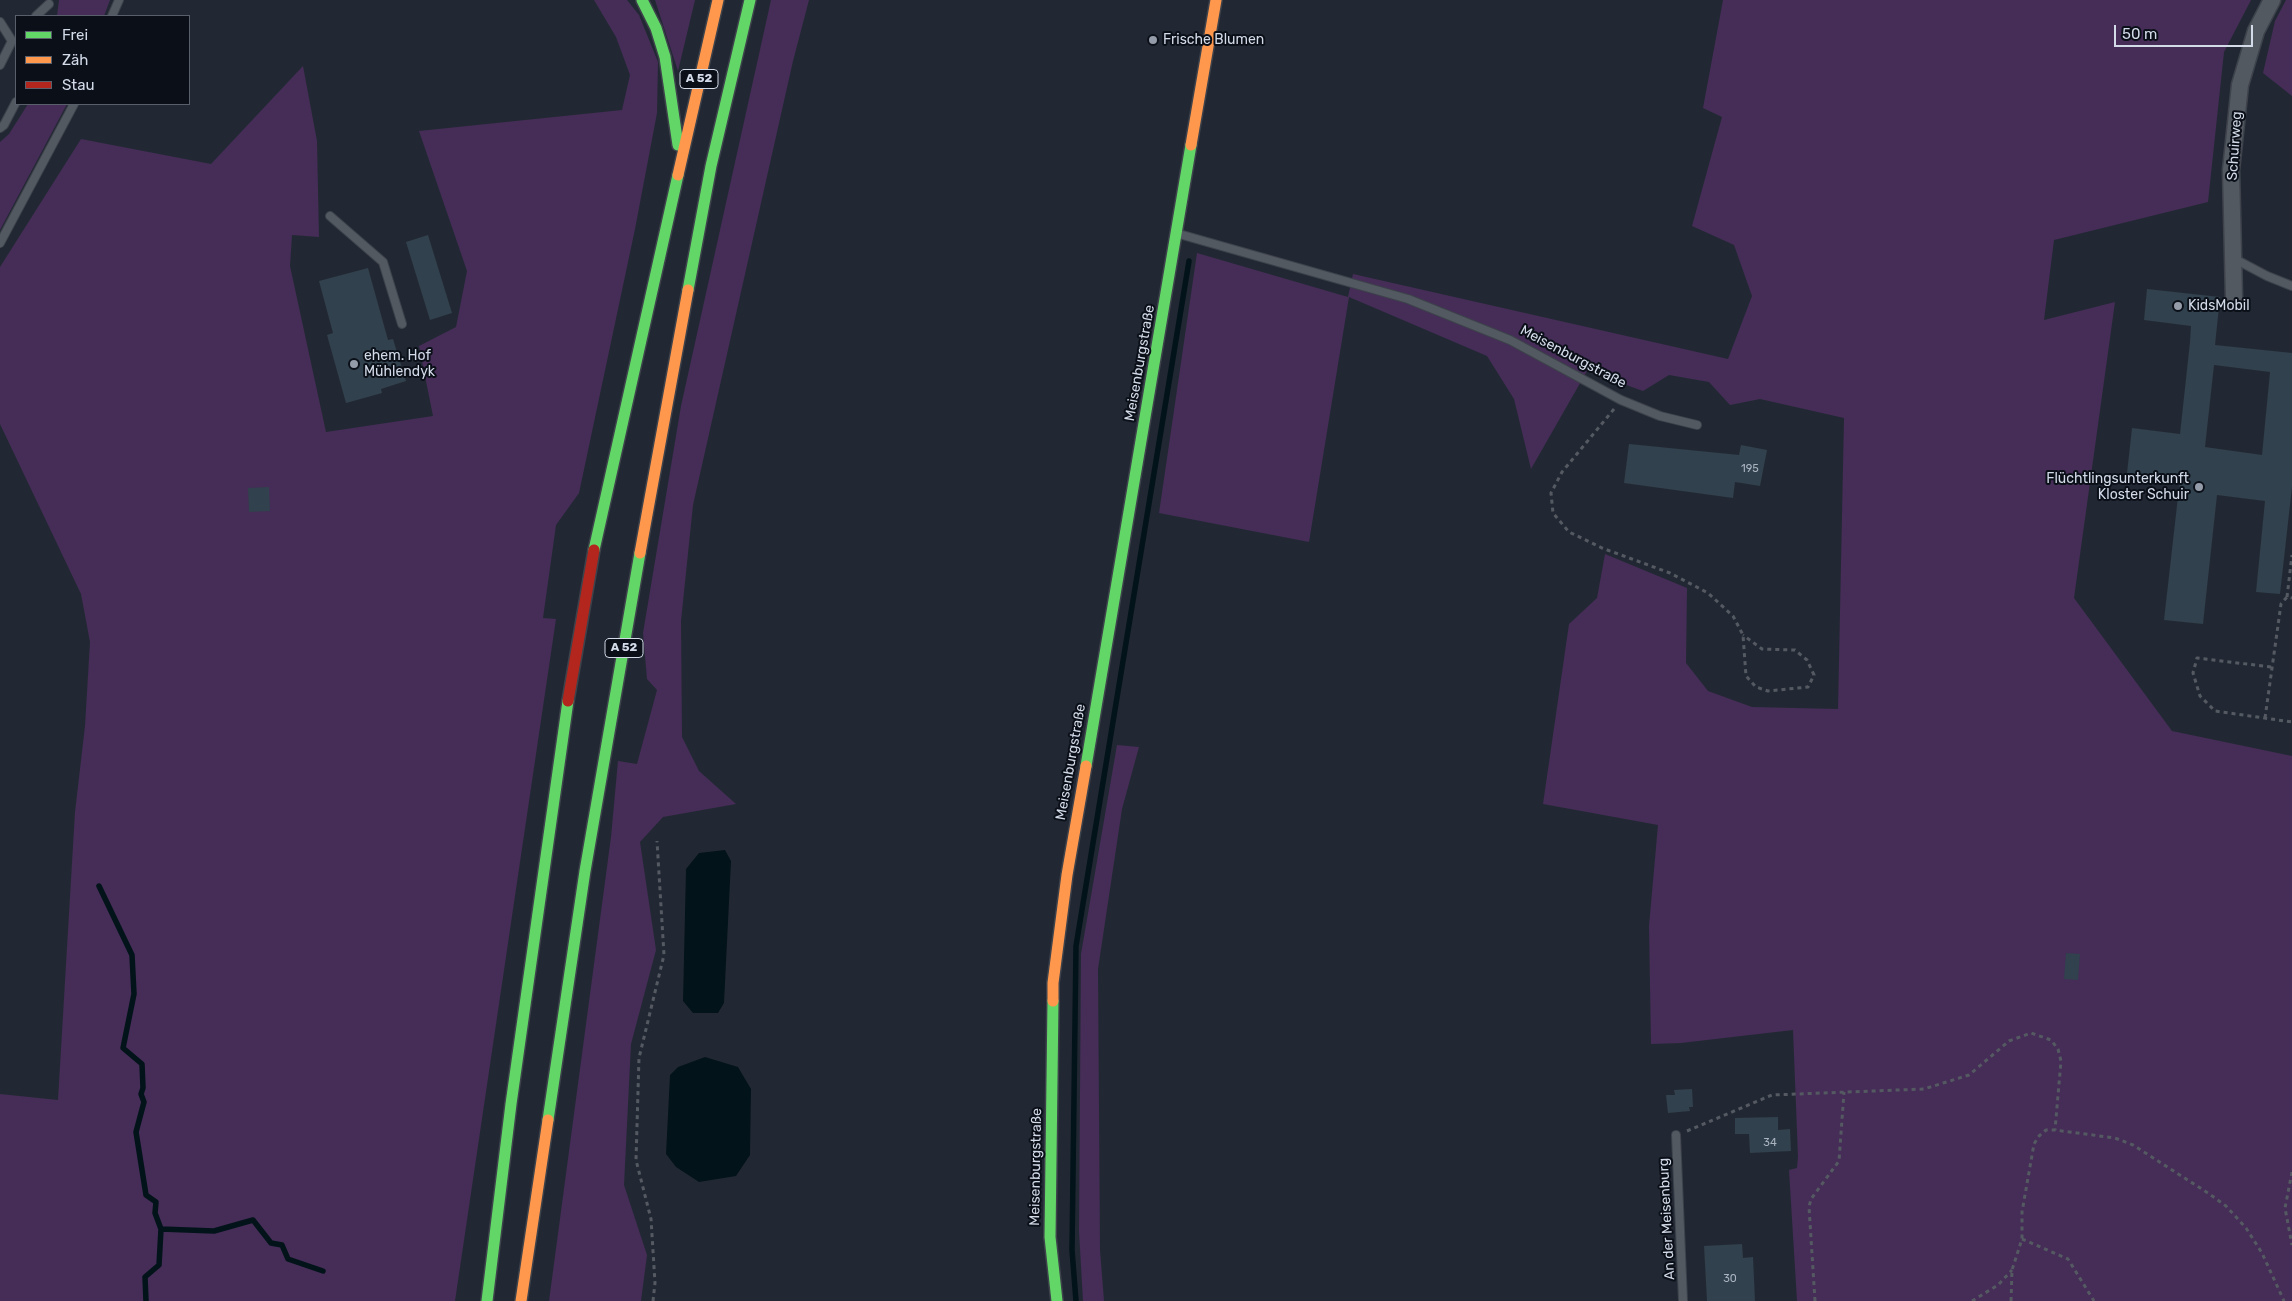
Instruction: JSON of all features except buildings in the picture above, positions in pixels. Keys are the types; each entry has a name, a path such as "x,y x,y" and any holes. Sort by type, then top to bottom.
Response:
{"main road":[{"path":"642,0 656,28 665,56 681,158"},
{"name":"A 52","path":"487,1301 511,1104 562,738 598,529 718,0"},
{"name":"A 52","path":"522,1301 585,871 643,538 711,166 750,0"},
{"name":"Meisenburgstraße","path":"1057,1301 1050,1237 1053,983 1067,875 1178,233 1216,0"}],"street":[{"name":"Schuirweg","path":"2234,298 2231,170 2240,85 2256,31 2272,0"}],"lane":[{"path":"112,15 119,0"},
{"path":"37,15 50,2"},
{"path":"47,15 50,2"},
{"path":"0,22 14,39 0,65"},
{"path":"0,128 4,125 15,104"},
{"path":"0,243 73,105"},
{"path":"330,216 383,262 402,324"},
{"name":"Meisenburgstraße","path":"1178,233 1408,299 1510,340 1621,400 1660,416 1697,425"},
{"path":"2232,257 2266,276 2292,286"},
{"name":"An der Meisenburg","path":"1676,1135 1683,1301"}],"path":[{"path":"1621,400 1562,472 1552,493 1553,514 1569,532 1602,548 1670,573 1708,592 1733,616 1743,635 1746,676 1756,687 1768,691 1808,687 1814,675 1807,660 1795,650 1762,649 1743,635"},
{"path":"2265,718 2281,604 2290,597 2292,555"},
{"path":"2271,667 2196,658 2192,673 2200,696 2215,711 2292,722"},
{"path":"653,1301 655,1283 651,1219 636,1160 639,1058 664,955 657,841"},
{"path":"1676,1135 1772,1094 1924,1089 1942,1084 1969,1075 2009,1041 2031,1033 2050,1040 2058,1049 2061,1061 2055,1130"},
{"path":"1815,1301 1809,1207 1812,1199 1840,1161 1844,1092"},
{"path":"2011,1301 2012,1270 2022,1239 2022,1212 2034,1144 2046,1130 2055,1130 2115,1138 2133,1145 2226,1206 2246,1228 2262,1253 2284,1301"},
{"path":"2292,1172 2285,1208 2292,1245"},
{"path":"2022,1239 2068,1259 2094,1301"},
{"path":"1972,1301 1998,1285 2012,1270"}],"shaded area":[{"path":"59,0 110,0 104,15 57,15"},
{"path":"594,0 627,0 639,15 658,62 657,113 635,229 579,493 556,525 543,618 556,619 455,1301 0,1301 0,1094 58,1100 75,812 85,726 90,642 81,594 0,424 0,267 81,139 211,164 303,66 317,141 319,237 292,235 290,266 326,432 433,416 419,346 456,327 467,271 419,131 622,110 630,75 616,37"},
{"path":"655,0 695,0 678,71"},
{"path":"771,0 809,0 793,61 693,505 681,621 682,737 699,771 736,804 663,817 640,842 656,950 631,1044 624,1185 647,1255 641,1301 549,1301 611,837 618,761 637,764 657,690 647,679 643,633 681,406"},
{"path":"1723,0 2251,0 2224,52 2208,202 2054,240 2044,320 2115,302 2074,598 2172,731 2292,756 2292,1301 1797,1301 1789,1170 1797,1168 1798,1157 1793,1030 1681,1043 1651,1044 1649,926 1658,825 1543,804 1569,624 1597,598 1605,554 1687,588 1686,663 1708,691 1752,707 1838,709 1844,418 1760,399 1730,405 1709,382 1669,375 1643,391 1587,371 1531,469 1514,399 1487,356 1349,297 1309,542 1159,513 1197,253 1348,297 1353,274 1728,359 1752,296 1734,245 1692,226 1722,117 1703,108"},
{"path":"2286,0 2292,0 2292,96 2263,73 2275,21"},
{"path":"27,105 66,105 0,230 0,142 9,134"},
{"path":"1117,745 1139,747 1122,809 1098,969 1100,1250 1104,1301 1083,1301 1079,1231 1081,954"},
{"path":"725,850 731,861 724,1003 718,1013 693,1013 683,1001 686,869 699,853"},
{"path":"705,1057 738,1067 751,1089 750,1155 736,1176 699,1182 676,1167 666,1154 670,1075 678,1067"}],"waterway":[{"path":"1076,1301 1072,1250 1076,946 1189,261"},
{"path":"99,886 132,955 134,994 123,1048 142,1064 143,1088 141,1094 144,1102 136,1132 146,1195 156,1202 155,1213 161,1229 159,1265 145,1277 146,1301"},
{"path":"161,1229 214,1231 253,1220 271,1243 282,1245 288,1259 323,1271"}],"traffic: fast":[{"path":"642,0 656,28 665,57 678,145"},
{"path":"688,290 711,166 750,0"},
{"path":"1086,766 1191,145"},
{"path":"594,550 678,175"},
{"path":"548,1120 585,871 640,553"},
{"path":"487,1301 511,1104 568,701"},
{"path":"1053,1001 1050,1237 1057,1301"}],"traffic: slow":[{"path":"678,175 718,0"},
{"path":"1191,145 1216,0"},
{"path":"640,553 688,290"},
{"path":"1053,1001 1053,983 1067,875 1086,766"},
{"path":"521,1301 548,1120"}],"traffic: jam":[{"path":"568,701 594,550"}],"place":[{"name":"Frische Blumen","path":"1153,40"},
{"name":"KidsMobil","path":"2178,306"},
{"name":"ehem. Hof Mühlendyk","path":"354,364"},
{"name":"Flüchtlingsunterkunft Kloster Schuir","path":"2199,487"}]}
